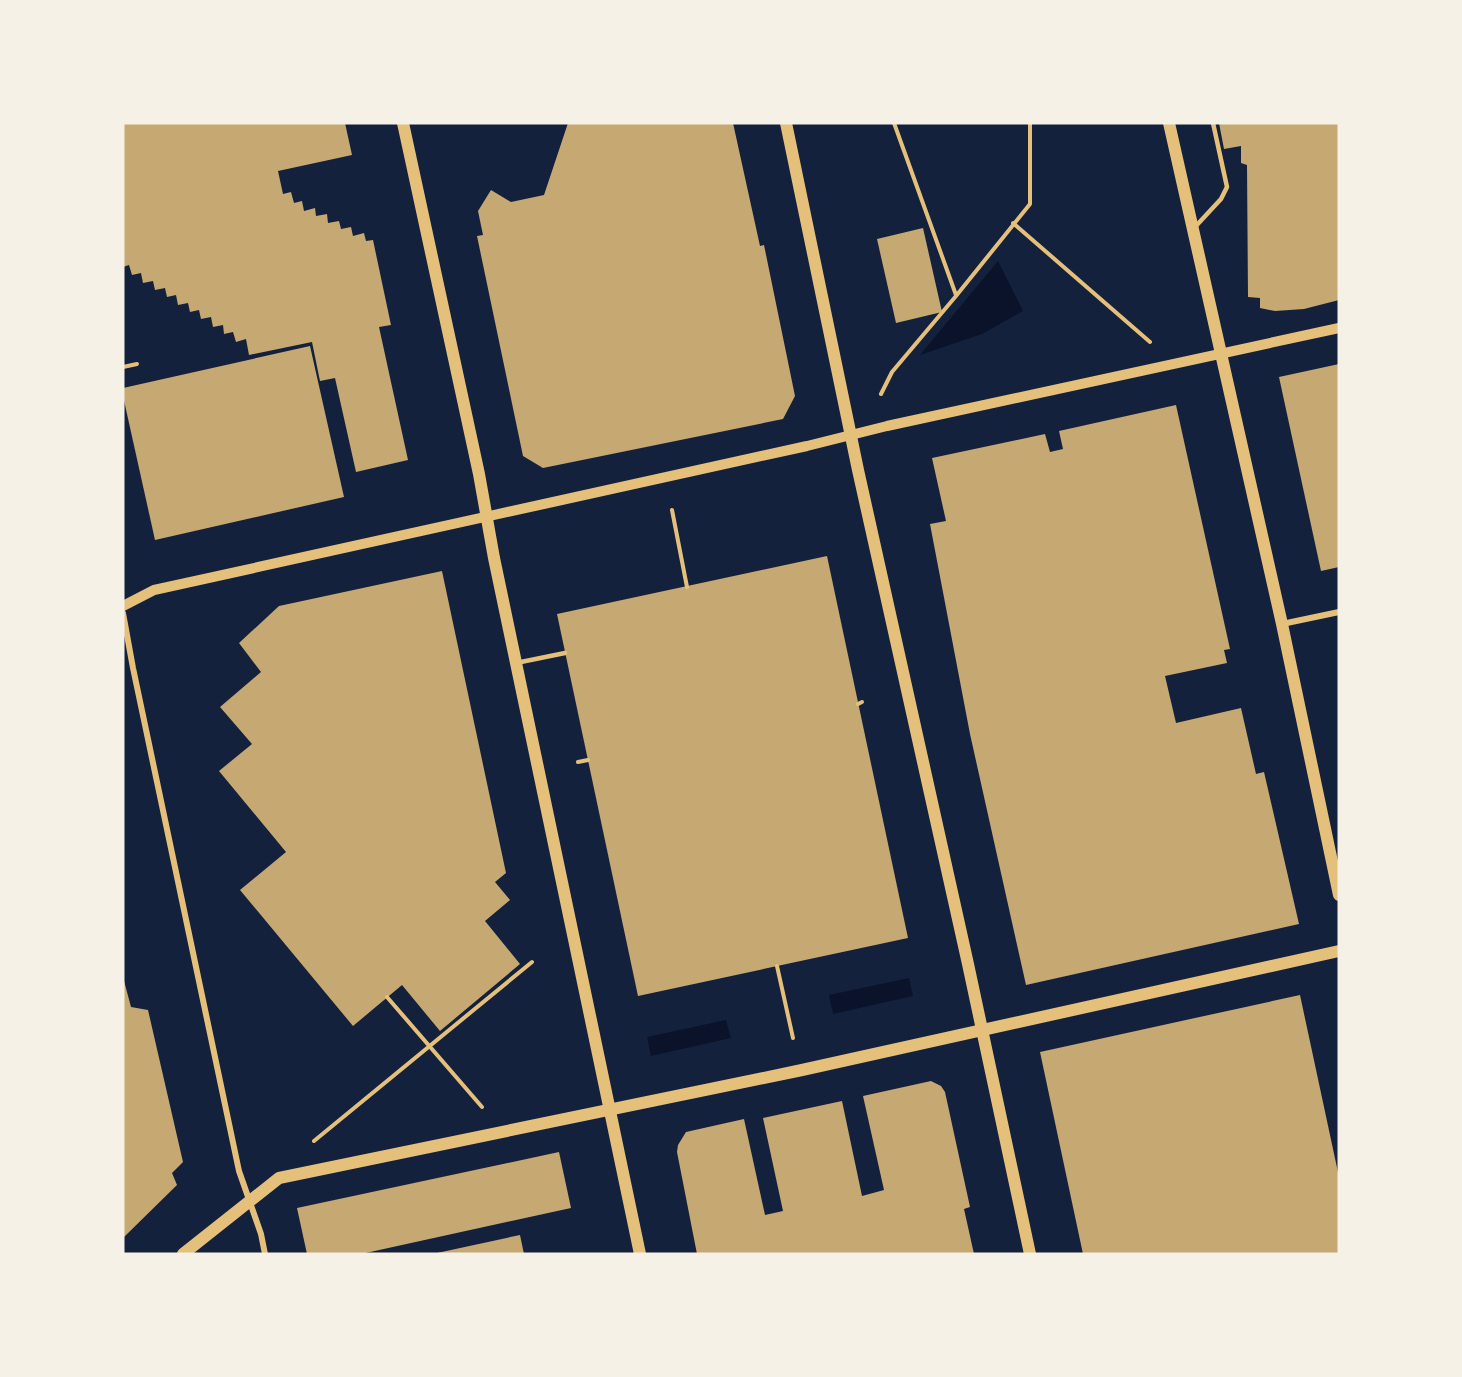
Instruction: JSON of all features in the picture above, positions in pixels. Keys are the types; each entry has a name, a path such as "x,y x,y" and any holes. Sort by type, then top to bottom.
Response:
{"main road":[{"path":"403,123 640,1254"},
{"path":"786,123 850,435 1030,1254"},
{"path":"1169,123 1282,624 1339,895"},
{"path":"183,1254 279,1178 802,1070 1339,951"}],"street":[{"path":"123,606 154,590 1339,328"},
{"path":"1282,624 1339,612"},
{"path":"123,613 135,680 236,1160 261,1234 265,1254"}],"lane":[{"path":"1193,229 1221,199 1227,187 1213,123"},
{"path":"516,663 565,652"}],"path":[{"path":"894,123 956,296"},
{"path":"881,394 892,372 1030,204 1030,123"},
{"path":"1013,223 1150,342"},
{"path":"123,367 137,364"},
{"path":"672,510 687,586"},
{"path":"578,762 588,760"},
{"path":"314,1141 532,962"},
{"path":"777,966 793,1038"},
{"path":"387,997 482,1107"}],"water":[{"path":"998,261 1023,311 982,334 920,355"},
{"path":"909,978 913,996 833,1014 829,995"},
{"path":"726,1020 731,1038 651,1056 647,1037"}],"building":[{"path":"123,123 345,123 352,155 278,171 283,194 291,192 294,203 302,201 304,211 315,208 316,216 327,214 328,223 339,221 341,229 351,227 353,236 364,233 366,241 373,240 391,325 379,327 408,460 356,472 335,378 320,381 312,342 249,355 246,339 236,342 233,332 224,334 223,325 213,327 211,317 201,319 199,310 190,312 188,303 178,305 176,295 167,297 165,288 155,290 153,281 143,283 141,273 132,275 129,265 123,267"},
{"path":"568,123 733,123 760,246 764,245 795,396 783,419 543,468 523,456 477,236 483,235 478,211 491,190 511,202 544,195"},
{"path":"1219,123 1339,123 1339,300 1304,309 1275,311 1260,308 1260,298 1248,297 1247,165 1241,163 1241,146 1224,149"},
{"path":"923,228 942,312 896,323 877,239"},
{"path":"310,346 344,497 155,540 123,388"},
{"path":"1339,364 1339,567 1321,571 1279,377"},
{"path":"1176,405 1230,649 1224,650 1227,663 1165,676 1176,723 1241,708 1256,774 1264,772 1299,924 1026,985 970,734 930,524 946,521 932,458 1045,434 1050,452 1063,449 1059,431"},
{"path":"827,556 908,938 638,996 557,614"},
{"path":"442,571 506,873 495,882 510,900 485,921 520,964 440,1031 402,985 353,1026 240,890 286,852 219,771 252,744 220,707 261,672 239,643 279,606"},
{"path":"123,977 131,1007 148,1010 183,1162 172,1173 177,1185 123,1238"},
{"path":"1300,995 1339,1177 1339,1254 1083,1254 1040,1052"},
{"path":"931,1081 941,1086 945,1092 970,1207 964,1209 974,1254 697,1254 677,1152 678,1145 686,1132 744,1119 765,1215 783,1211 763,1118 842,1101 862,1196 884,1190 863,1096"},
{"path":"559,1152 571,1208 361,1254 307,1254 297,1208"},
{"path":"520,1235 524,1254 437,1254 437,1253"}]}
